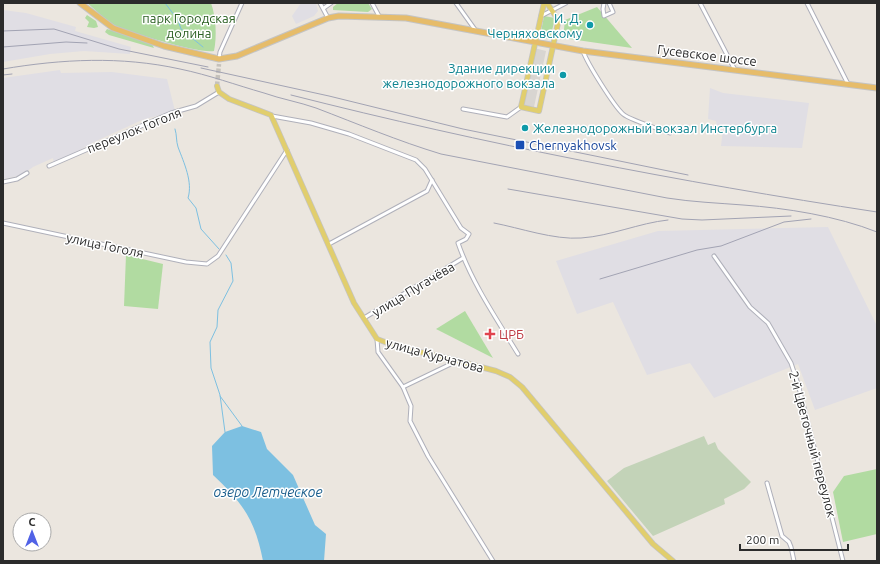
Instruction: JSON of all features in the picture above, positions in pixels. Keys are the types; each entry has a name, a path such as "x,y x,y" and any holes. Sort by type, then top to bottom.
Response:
{"highway":[{"path":"80,3 113,28 164,46 219,61"},
{"name":"Гусевское шоссе","path":"219,61 237,56 328,18 339,16 379,16 406,18 583,51 877,88"}],"main road":[{"path":"545,3 552,11 558,23 539,111 521,107 545,3"},
{"path":"217,86 219,92 229,99 271,115"},
{"name":"улица Курчатова","path":"271,115 354,303 377,339 401,348 496,371 510,377 522,387 653,544 673,561"}],"street":[{"path":"219,61 220,52 242,3"},
{"path":"320,3 328,18"},
{"path":"324,8 331,3"},
{"path":"456,3 477,32"},
{"path":"541,16 566,3"},
{"path":"604,3 604,16 613,12 609,3"},
{"path":"700,3 735,70"},
{"path":"807,3 848,84"},
{"path":"374,4 379,16"},
{"path":"583,51 602,84 624,114 670,133"},
{"name":"переулок Гоголя","path":"49,166 171,113 196,106 219,92"},
{"path":"463,109 507,117 521,107"},
{"path":"271,115 311,123 386,147 416,160 425,169 462,228 469,234 466,239 458,243 463,258 481,293 518,354"},
{"name":"улица Гоголя","path":"3,223 186,262 207,264 218,256 287,150"},
{"path":"3,182 18,179 28,173"},
{"path":"329,244 427,191 432,180"},
{"name":"2-й Цветочный переулок","path":"714,256 750,308 768,323 791,363 798,384 843,561"},
{"name":"улица Пугачёва","path":"363,319 463,258"},
{"path":"377,339 378,352 403,387 411,406 410,421 428,456 493,561"},
{"path":"403,387 458,361"},
{"path":"767,483 782,536 791,547 794,561"}],"shaded area":[{"path":"301,3 316,3 318,11 314,16 296,24 292,16"},
{"path":"3,10 26,13 76,27 75,31 131,47 130,54 84,51 50,54 3,62"},
{"path":"534,48 546,51 534,107 523,105"},
{"path":"60,70 61,73 112,72 167,79 175,111 142,120 94,142 54,164 53,158 33,167 22,175 3,179 3,78"},
{"path":"710,88 723,93 809,103 802,148 721,146 723,129 717,127 716,121 708,119"},
{"path":"828,227 877,326 877,388 815,410 798,364 714,398 690,363 647,375 613,302 577,314 556,261 658,231"}],"green space":[{"name":"парк Городская долина","path":"87,3 211,3 216,27 214,51 181,46 150,38 116,26"},
{"path":"338,3 368,3 372,9 368,12 333,10 333,7"},
{"path":"597,7 632,48 563,38 565,20"},
{"path":"87,15 96,21 98,27 87,27 89,22 85,18"},
{"path":"544,16 555,18 550,39 540,37"},
{"path":"107,29 152,44 154,48 109,35 105,32"},
{"path":"126,255 163,264 158,309 124,306"},
{"path":"465,311 493,358 436,329"},
{"path":"704,436 708,445 715,442 718,449 751,482 744,489 724,499 725,504 653,536 607,481 624,468"},
{"path":"877,469 877,534 843,542 833,492 844,476"}],"water":[{"name":"озеро Летческое","path":"242,426 261,432 267,449 293,475 315,525 326,534 324,561 263,561 252,523 232,494 213,475 212,446 225,432"}],"waterway":[{"path":"165,3 178,20 181,29 203,47"},
{"path":"175,129 177,145 189,179 188,198 196,208 201,229 219,249"},
{"path":"225,432 220,395 211,368 210,342 217,327 218,310 233,281 231,263 226,255"},
{"path":"220,396 242,426"}],"tunnel":[{"path":"217,86 219,64"}],"railway":[{"path":"3,31 54,29 119,49 208,67"},
{"path":"3,47 66,42 87,43"},
{"path":"3,69 47,63 92,60 136,62 180,69 310,106 441,154 667,198 759,206 828,217 862,226 877,232"},
{"path":"201,68 329,96 463,129 688,175"},
{"path":"3,75 12,74"},
{"path":"291,95 436,130 582,161 729,188 877,212"},
{"path":"508,189 682,219 702,220 791,216"},
{"path":"600,279 697,250 721,246 784,222 811,219"},
{"path":"494,223 548,235 581,238 603,235 668,220"}],"place":[{"name":"И. Д. Черняховскому","path":"590,25"},
{"name":"Здание дирекции железнодорожного вокзала","path":"563,75"},
{"name":"Железнодорожный вокзал Инстербурга","path":"525,128"},
{"name":"Chernyakhovsk","path":"520,145"},
{"name":"ЦРБ","path":"490,334"}]}
